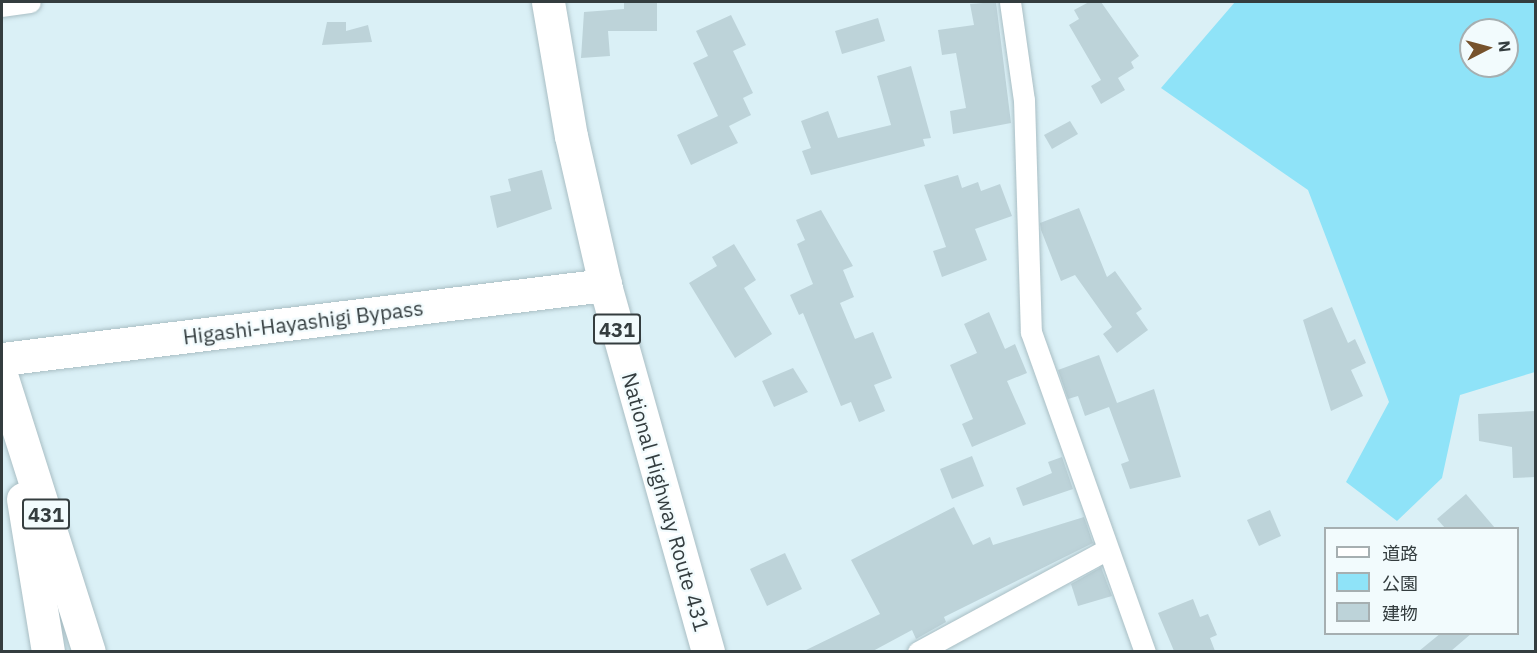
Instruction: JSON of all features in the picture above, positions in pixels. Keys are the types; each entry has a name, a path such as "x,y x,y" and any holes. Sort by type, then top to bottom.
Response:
{"highway":[{"name":"National Highway Route 431","path":"548,2 571,136 604,285 708,651"},
{"name":"Higashi-Hayashigi Bypass","path":"2,359 604,285"},
{"name":"431","path":"2,378 89,651"},
{"name":"431","path":"2,390 48,651"}],"street":[{"path":"2,6 30,2"},
{"path":"1010,2 1024,100 1030,332 1047,390 1081,463 1106,550 1144,651"},
{"path":"918,651 1106,550"}],"green space":[{"path":"1235,2 1535,2 1535,372 1460,395 1442,478 1397,521 1346,482 1389,402 1308,190 1161,88"}],"building":[{"path":"624,2 657,2 657,31 608,31 610,56 581,58 584,12 624,9"},
{"path":"996,2 1011,123 953,134 950,111 966,108 956,53 942,55 938,30 974,25 970,4"},
{"path":"1089,2 1101,2 1139,56 1131,62 1134,68 1118,78 1125,90 1101,104 1091,86 1101,80 1069,25 1079,19 1074,10"},
{"path":"731,15 746,45 733,51 753,93 743,98 751,115 729,126 738,143 691,165 677,135 718,116 693,63 708,56 696,31"},
{"path":"878,18 885,41 842,54 835,31"},
{"path":"327,22 346,22 346,31 368,25 372,42 322,45"},
{"path":"911,66 931,138 923,139 925,146 811,175 802,151 811,148 801,121 828,111 838,138 891,125 877,76"},
{"path":"1070,121 1078,134 1052,149 1044,135"},
{"path":"542,170 552,209 497,228 490,196 511,191 508,179"},
{"path":"958,175 962,188 978,182 981,191 1000,184 1012,216 975,229 987,260 942,277 933,251 946,247 924,185"},
{"path":"1079,208 1107,277 1115,271 1142,309 1136,313 1148,330 1117,353 1103,334 1112,327 1075,275 1061,281 1041,230 1040,223"},
{"path":"821,210 853,266 843,270 854,297 840,303 855,339 873,332 892,378 874,385 885,411 859,422 851,402 841,406 803,313 799,315 790,295 813,284 797,244 805,240 796,220"},
{"path":"734,244 756,280 744,288 772,334 735,358 689,283 717,266 712,257"},
{"path":"1332,307 1348,343 1355,339 1366,363 1351,370 1363,396 1331,411 1303,320"},
{"path":"989,312 1005,349 1015,344 1027,373 1007,381 1026,424 972,447 962,424 973,419 950,365 977,353 964,324"},
{"path":"1099,355 1117,403 1154,389 1181,477 1130,489 1121,464 1129,461 1109,407 1085,416 1078,396 1068,399 1058,370"},
{"path":"793,368 808,392 774,407 762,381"},
{"path":"1536,411 1536,477 1513,478 1512,447 1479,441 1478,414"},
{"path":"972,456 984,486 952,499 940,469"},
{"path":"1062,457 1073,489 1023,506 1016,488 1052,473 1048,462"},
{"path":"1466,494 1494,527 1444,527 1437,519"},
{"path":"954,507 973,545 990,537 993,545 1084,517 1093,543 944,617 946,622 916,639 912,630 873,651 804,651 880,614 851,560"},
{"path":"1270,510 1281,536 1259,546 1247,520"},
{"path":"785,553 802,589 767,606 750,569"},
{"path":"1101,567 1112,596 1078,606 1071,584"},
{"path":"1193,599 1200,617 1208,614 1217,635 1210,638 1215,651 1174,651 1158,613"},
{"path":"1439,635 1470,635 1451,651 1419,651"}]}
